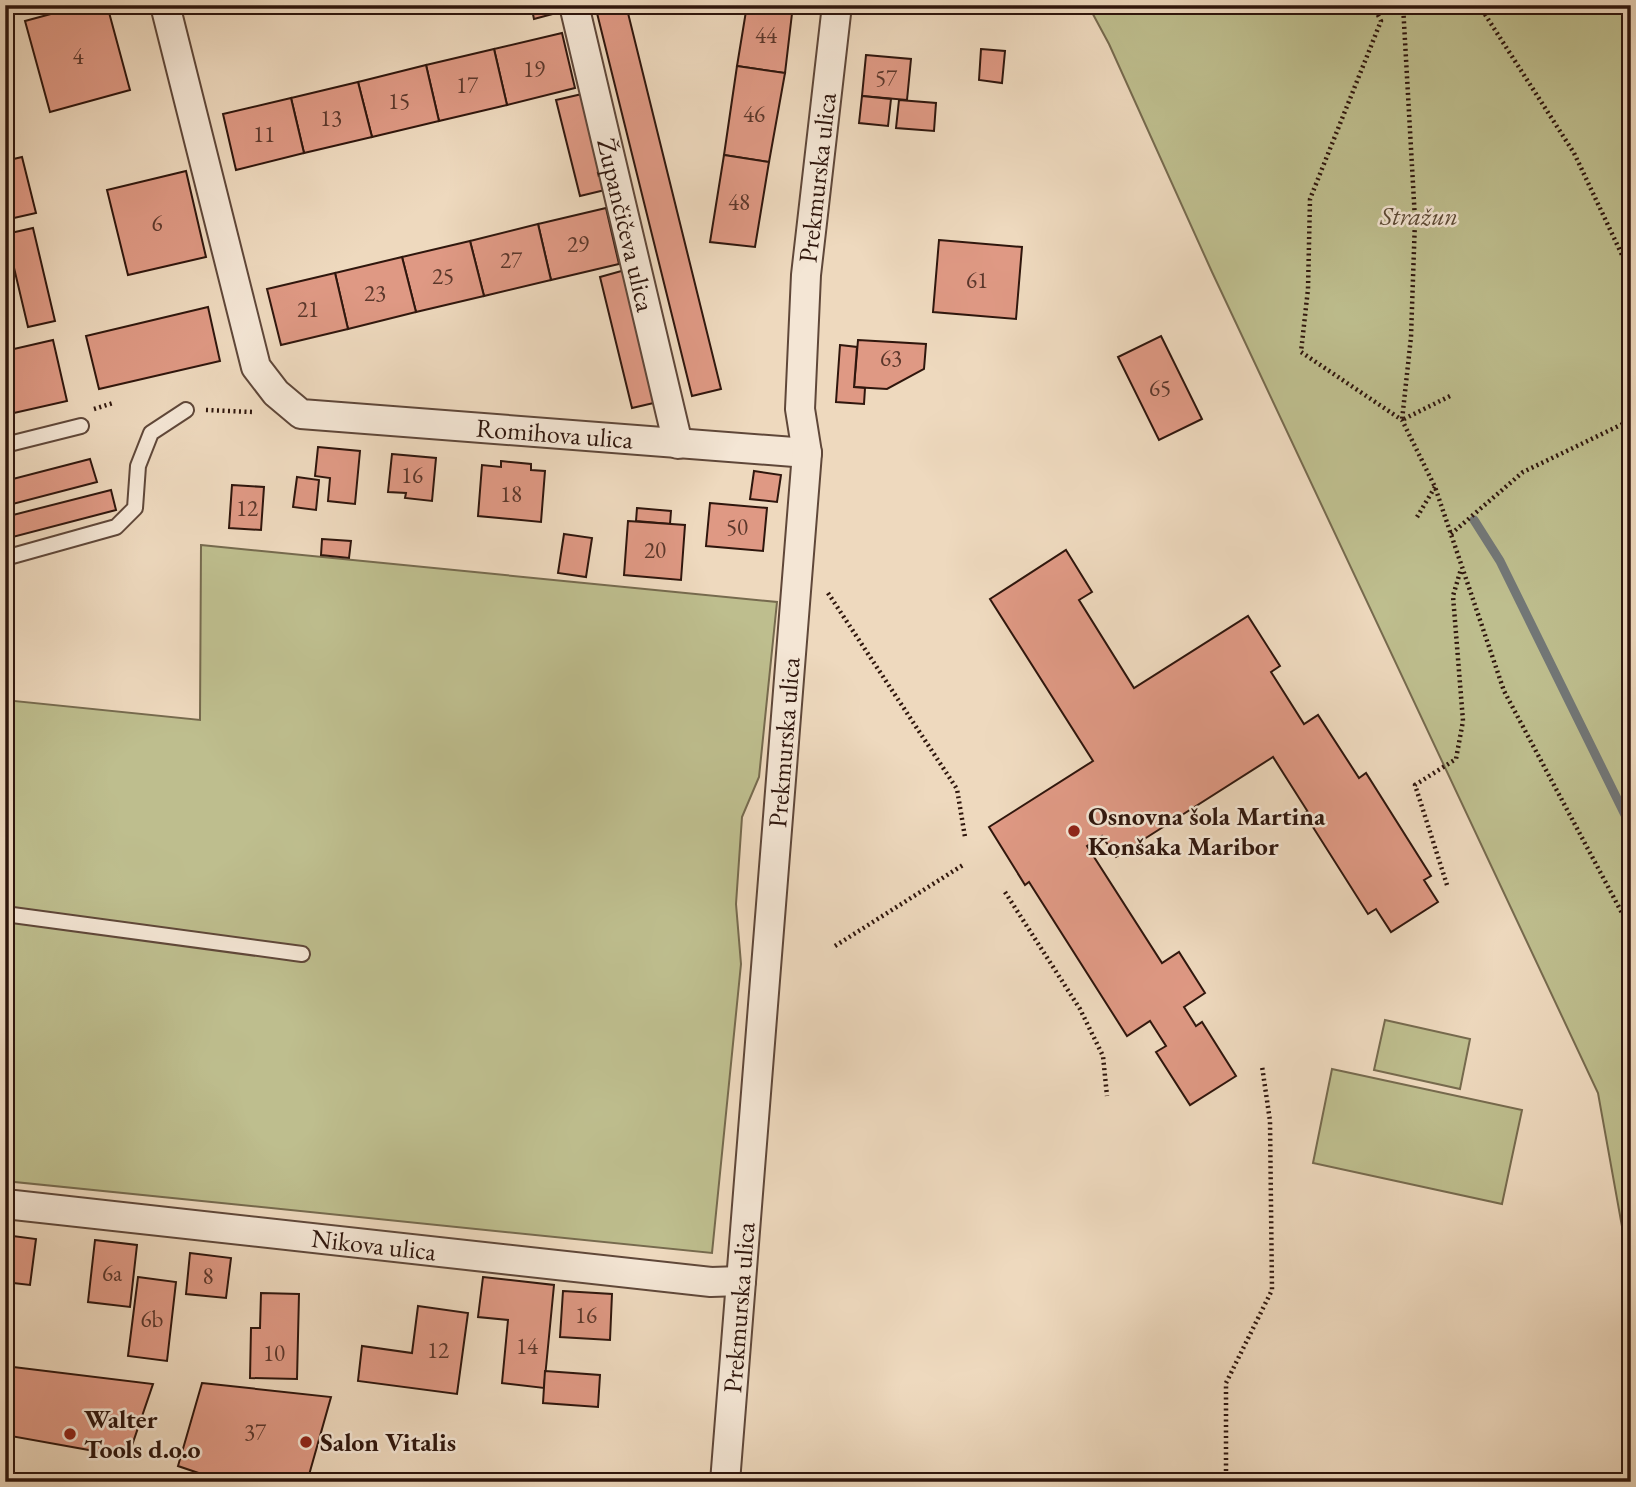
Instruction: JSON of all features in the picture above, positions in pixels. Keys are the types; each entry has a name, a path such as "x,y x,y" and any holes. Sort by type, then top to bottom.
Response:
{"street":[{"path":"165,5 256,367 276,393 301,414"},
{"name":"Župančičeva ulica","path":"574,5 678,444"},
{"name":"Prekmurska ulica","path":"725,1482 807,453 800,409 806,275 837,5"},
{"name":"Romihova ulica","path":"301,414 807,453"},
{"name":"Nikova ulica","path":"5,1204 711,1282 741,1281"}],"lane":[{"path":"5,558 116,527 135,508 138,466 150,433 187,410"},
{"path":"5,445 81,426"},
{"path":"5,914 302,954"}],"path":[{"path":"1373,5 1381,21 1310,199 1308,289 1301,352 1402,419 1435,486 1504,691 1631,930"},
{"path":"1402,419 1411,337 1415,220 1403,5"},
{"path":"1479,5 1574,153 1631,274"},
{"path":"1402,419 1452,395"},
{"path":"187,410 301,414"},
{"path":"1451,534 1523,472 1631,420"},
{"path":"1417,517 1435,486"},
{"path":"1447,885 1415,785 1456,759 1463,721 1453,596 1462,567"},
{"path":"828,593 957,789 965,837"},
{"path":"835,946 963,866"},
{"path":"1005,892 1080,1009 1103,1056 1107,1096"},
{"path":"1625,976 1631,979"},
{"path":"1226,1482 1226,1383 1272,1290 1270,1121 1262,1066"}],"green space":[{"name":"Stražun","path":"1088,5 1631,5 1631,1482 1626,1482 1623,1232 1598,1093 1212,272 1109,44"},
{"path":"201,545 777,602 759,777 742,817 736,904 741,964 712,1253 5,1181 5,700 200,720"},
{"path":"1385,1020 1470,1039 1460,1089 1374,1070"},
{"path":"1332,1069 1522,1110 1502,1204 1313,1163"}],"building":[{"path":"84,5 107,5 130,90 50,112 25,21"},
{"path":"531,5 558,5 560,12 534,19"},
{"path":"595,5 626,5 721,389 692,396"},
{"path":"747,5 793,5 785,73 737,66"},
{"path":"562,33 575,88 507,105 494,49"},
{"path":"494,49 507,105 439,121 426,65"},
{"path":"981,49 1005,51 1002,83 979,80"},
{"path":"866,55 911,59 907,100 862,96"},
{"path":"426,65 439,121 372,137 358,82"},
{"path":"737,66 785,73 769,162 724,155"},
{"path":"358,82 372,137 304,153 291,98"},
{"path":"582,94 605,190 580,196 556,100"},
{"path":"862,96 891,99 888,126 859,123"},
{"path":"291,98 304,153 236,170 223,114"},
{"path":"899,100 936,103 934,131 896,128"},
{"path":"5,113 13,146 5,148"},
{"path":"724,155 769,162 755,247 710,242"},
{"path":"22,157 36,213 5,220 5,161"},
{"path":"186,171 206,257 128,275 107,190"},
{"path":"606,208 619,264 551,280 538,224"},
{"path":"538,224 551,280 484,296 470,241"},
{"path":"33,228 55,321 28,327 6,234"},
{"path":"939,240 1022,247 1016,319 933,312"},
{"path":"470,241 484,296 416,312 402,257"},
{"path":"402,257 416,312 348,329 335,273"},
{"path":"625,270 658,402 632,408 600,277"},
{"path":"335,273 348,329 281,345 267,289"},
{"path":"208,307 220,361 99,389 86,336"},
{"path":"1161,336 1202,419 1159,440 1118,357"},
{"path":"53,340 67,401 5,415 5,351"},
{"path":"858,340 926,344 924,369 887,389 854,387"},
{"path":"840,345 857,347 854,387 865,388 864,404 836,402"},
{"path":"318,447 360,451 355,504 328,501 330,478 315,476"},
{"path":"392,454 436,458 432,501 405,498 406,493 388,492"},
{"path":"90,459 97,482 5,506 5,481"},
{"path":"501,461 531,464 531,470 545,471 541,522 478,516 482,465 501,467"},
{"path":"754,471 781,475 777,502 750,499"},
{"path":"297,477 319,480 316,510 293,507"},
{"path":"232,485 264,487 261,530 229,528"},
{"path":"111,490 116,510 5,539 5,517"},
{"path":"710,503 767,508 763,551 706,546"},
{"path":"637,508 671,511 670,524 636,521"},
{"path":"628,521 685,525 681,580 624,575"},
{"path":"564,534 592,538 586,577 558,573"},
{"path":"322,539 351,541 349,558 321,555"},
{"name":"Osnovna šola Martina Konšaka Maribor","path":"1066,550 1092,592 1079,600 1134,688 1248,616 1280,666 1271,672 1304,724 1318,715 1359,778 1366,773 1431,876 1424,880 1438,902 1391,932 1376,909 1368,914 1304,813 1308,812 1273,757 1116,857 1102,836 1087,846 1162,963 1179,952 1205,993 1184,1007 1196,1026 1202,1022 1236,1076 1190,1105 1156,1052 1166,1046 1150,1021 1127,1036 1029,882 1025,885 989,827 1093,761 990,599"},
{"path":"5,1235 36,1239 30,1285 5,1282"},
{"path":"95,1240 137,1245 130,1307 88,1302"},
{"path":"190,1253 231,1258 226,1298 186,1294"},
{"path":"138,1277 176,1282 167,1361 128,1356"},
{"path":"483,1277 554,1285 544,1388 502,1383 508,1320 478,1317"},
{"path":"563,1291 612,1294 610,1340 560,1337"},
{"path":"261,1293 299,1294 297,1379 250,1378 251,1328 260,1328"},
{"path":"418,1306 468,1313 457,1394 358,1381 362,1346 412,1353"},
{"path":"5,1366 153,1384 128,1457 5,1435"},
{"path":"545,1371 600,1375 598,1407 543,1403"},
{"path":"202,1383 331,1397 307,1482 225,1482 178,1466"}],"waterway":[{"path":"1474,520 1500,561 1631,827"}],"place":[{"name":"Osnovna šola Martina Konšaka Maribor","path":"1074,831"},
{"name":"Walter Tools d.o.o","path":"70,1434"},
{"name":"Salon Vitalis","path":"306,1442"}]}
